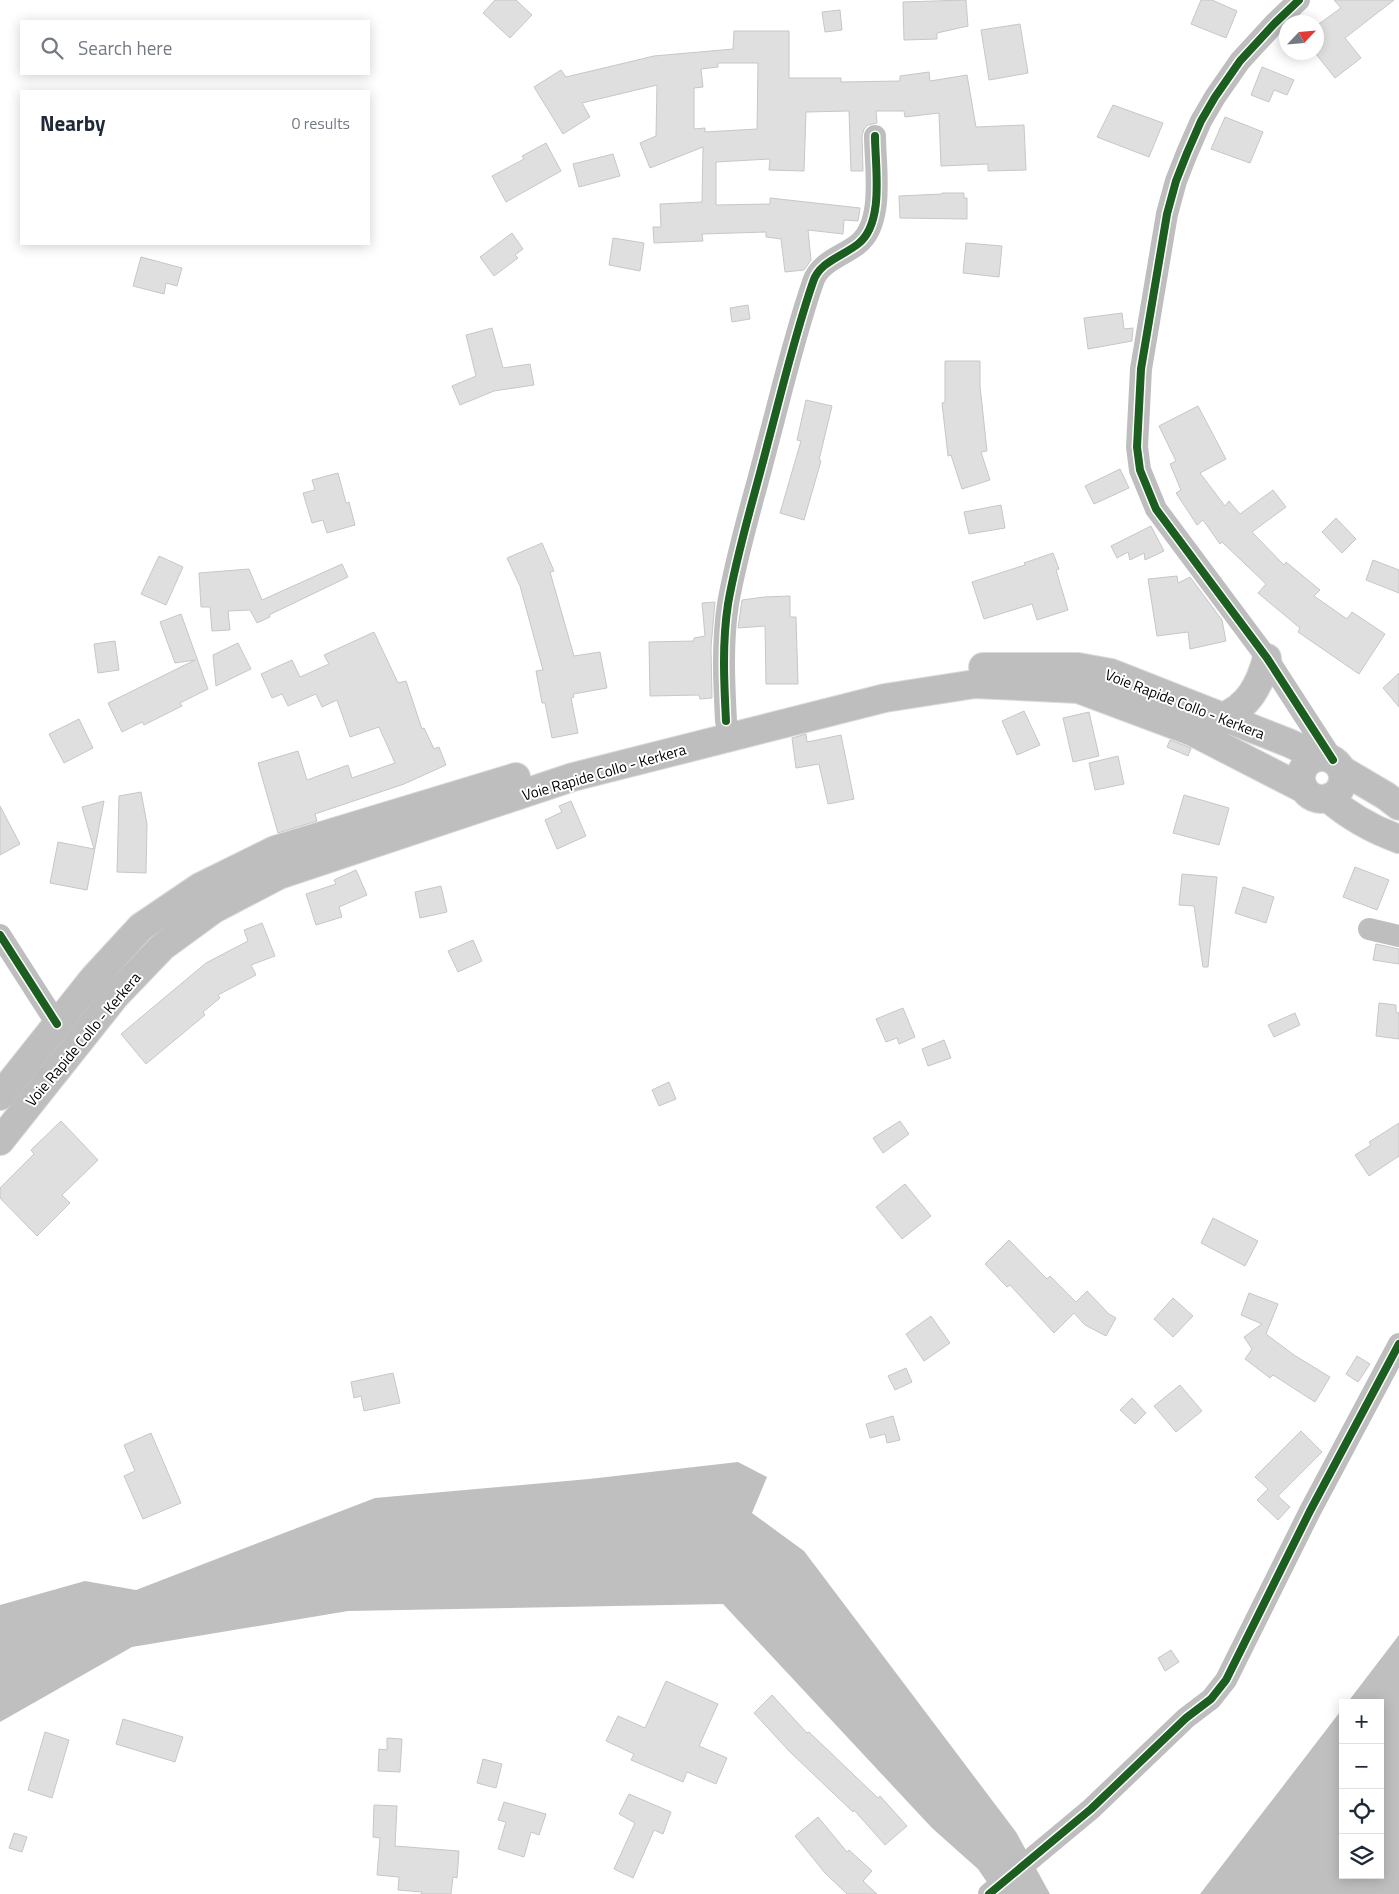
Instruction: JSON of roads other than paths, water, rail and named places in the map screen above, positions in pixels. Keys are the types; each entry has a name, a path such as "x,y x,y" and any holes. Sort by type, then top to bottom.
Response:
{"highway":[{"path":"1222,717 1232,714 1253,694 1259,683 1267,658"},
{"name":"Voie Rapide Collo - Kerkera","path":"0,1096 93,979 141,927 200,887 275,850 566,762 890,680 975,666 1078,668 1110,673 1331,762 1399,806"},
{"name":"Voie Rapide Collo - Kerkera","path":"0,1141 116,994 162,947 214,909 279,875 573,777 885,698 975,684 1078,689 1193,732 1316,793 1371,829 1399,839"},
{"path":"1313,759 1331,762 1342,784 1334,795 1316,793 1301,775 1303,769 1313,759"}],"street":[{"path":"1299,0 1275,23 1240,62 1211,105 1187,153 1176,181 1167,214 1140,369 1137,447 1140,470 1156,508 1267,658 1331,762"},
{"path":"726,722 723,665 728,606 753,498 791,353 813,281 822,268 859,244 872,225 876,203 874,136"},
{"path":"1369,929 1399,936"},
{"path":"0,935 58,1024"},
{"path":"988,1894 1091,1809 1186,1718 1211,1699 1226,1680 1310,1511 1399,1344"}]}
